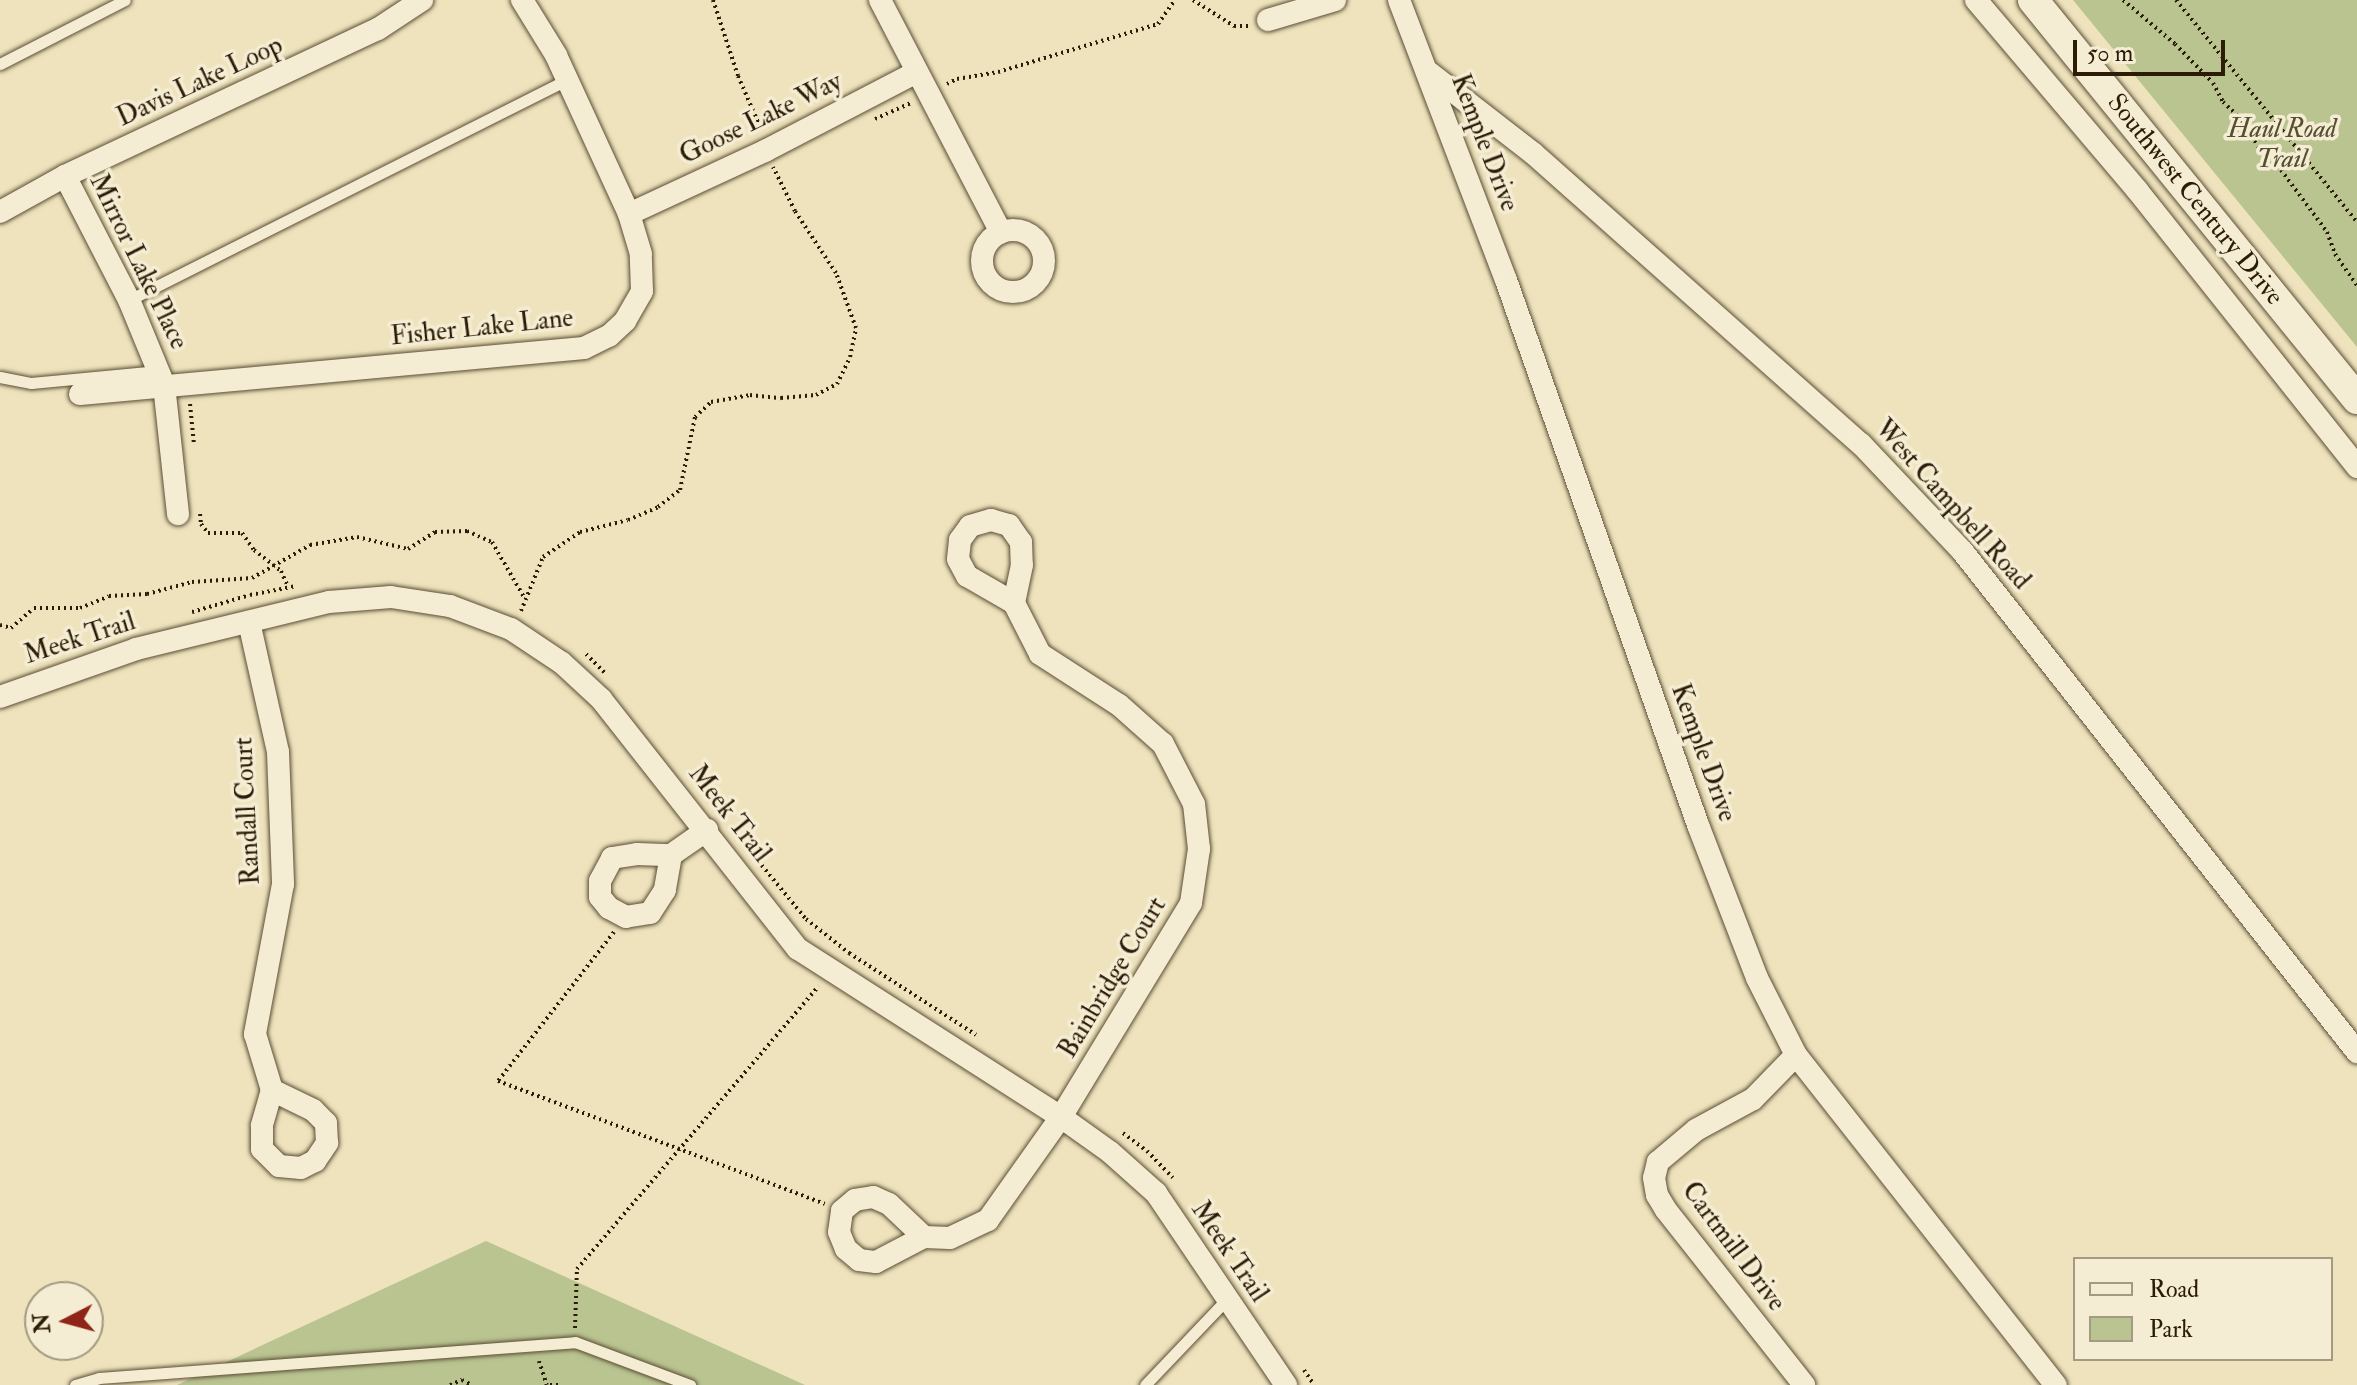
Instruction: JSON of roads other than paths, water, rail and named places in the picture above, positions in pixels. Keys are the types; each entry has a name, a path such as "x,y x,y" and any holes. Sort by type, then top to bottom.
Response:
{"main road":[{"name":"Southwest Century Drive","path":"2033,0 2357,399"}],"street":[{"name":"Davis Lake Loop","path":"0,212 65,176 378,29 422,0"},
{"name":"Fisher Lake Lane","path":"80,394 161,378 584,348 609,336 625,321 642,291 641,254 629,214 556,55 522,0"},
{"path":"880,0 1001,232"},
{"path":"1268,20 1335,0"},
{"name":"Kemple Drive","path":"1399,0 1506,280 1698,825 1757,978 1796,1055 2056,1385"},
{"path":"1976,0 2137,190 2357,467"},
{"name":"West Campbell Road","path":"1426,70 1534,154 1849,434 1963,552 2357,1052"},
{"name":"Goose Lake Way","path":"629,214 765,151 917,72"},
{"name":"Mirror Lake Place","path":"65,176 129,300 161,378 189,512"},
{"name":"Meek Trail","path":"0,697 136,649 329,602 391,597 450,606 511,629 562,663 601,699 798,949 1061,1117 1110,1152 1156,1193 1286,1385"},
{"name":"Bainbridge Court","path":"924,1237 950,1238 988,1220 1061,1117 1191,903 1199,849 1194,804 1163,744 1119,705 1040,654 1014,603"},
{"name":"Randall Court","path":"249,622 278,752 283,884 255,1034 272,1090"},
{"path":"671,855 665,890 650,913 626,917 609,908 600,897 600,881 612,858 637,854 671,855 707,830"},
{"name":"Cartmill Drive","path":"1796,1055 1753,1099 1696,1130 1658,1162 1654,1178 1657,1195 1666,1210 1804,1385"},
{"path":"873,1197 889,1204 924,1237 876,1262 859,1260 846,1249 839,1232 842,1211 855,1200 873,1197"}],"lane":[{"path":"0,64 125,0"},
{"path":"129,300 566,80"},
{"name":"Fisher Lake Lane","path":"0,377 31,383 161,378"},
{"path":"1145,1385 1227,1299"},
{"path":"75,1385 99,1378 575,1342 690,1385"}],"park label":[{"name":"Haul Road Trail","path":"2282,145"}]}
